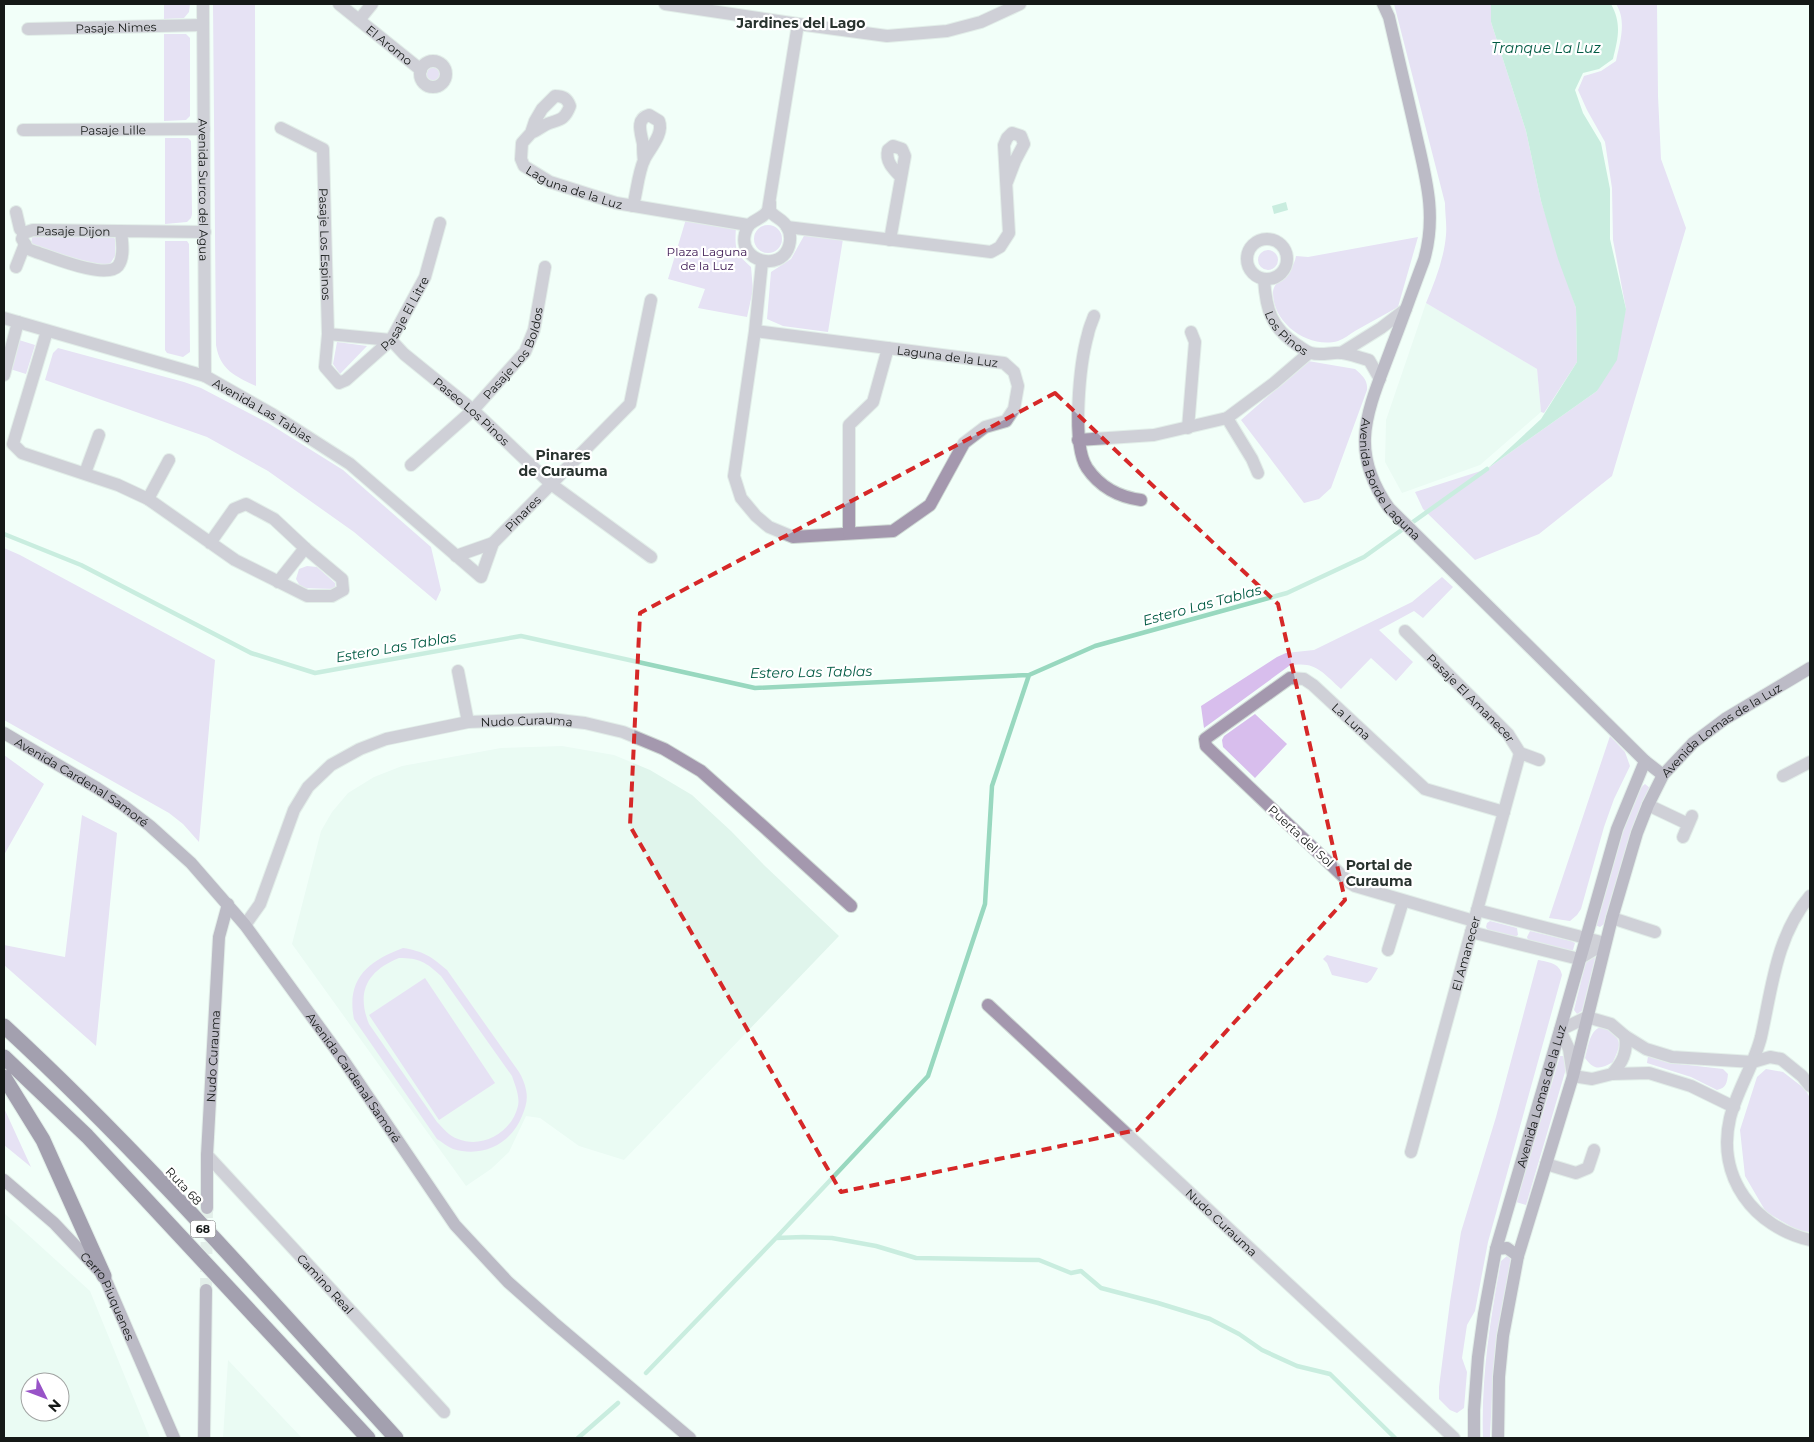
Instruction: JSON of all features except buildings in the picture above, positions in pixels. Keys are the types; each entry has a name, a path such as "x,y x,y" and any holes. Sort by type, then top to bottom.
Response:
{"highway":[{"name":"Ruta 68","path":"4,1026 148,1169 396,1438"},
{"name":"68","path":"4,1057 112,1163 368,1438"},
{"path":"4,1077 43,1140 104,1276"}],"street":[{"name":"Avenida Surco del Agua","path":"203,4 205,376"},
{"name":"El Aromo","path":"351,10 372,4"},
{"path":"665,4 887,36 947,31 981,22 1020,4"},
{"name":"Avenida Borde Laguna","path":"1383,4 1389,17 1402,70 1428,187 1431,209 1428,247 1380,379 1366,426 1365,448 1372,478 1376,489 1389,508 1423,543 1644,761 1663,775"},
{"name":"El Aromo","path":"351,10 421,70"},
{"path":"770,202 772,214 784,222 787,227 790,242 788,249 777,260 762,262 749,254 745,247 745,232 753,220 767,213 770,202 798,24"},
{"name":"Pasaje Nimes","path":"28,29 203,25"},
{"name":"Pasaje Los Espinos","path":"281,128 323,149 328,334 325,367 339,383"},
{"name":"Pasaje Lille","path":"23,130 204,129"},
{"name":"Laguna de la Luz","path":"531,133 522,143 521,159 524,166 550,182 633,206 748,225"},
{"name":"Laguna de la Luz","path":"633,206 644,161"},
{"path":"890,240 901,178"},
{"path":"787,227 991,252 1000,247 1009,233 1007,182"},
{"path":"16,212 24,239 16,267"},
{"name":"Pasaje El Litre","path":"339,383 346,380 391,340 425,277 440,223"},
{"name":"Pasaje Dijon","path":"121,231 122,254 120,262 117,267 110,271 95,271 36,252 28,249 24,239 33,230 121,231 205,232"},
{"name":"Laguna de la Luz","path":"755,331 1004,363 1014,372 1018,386 1014,409 1006,421 985,428 964,443 930,505 893,531 793,537 769,527 756,516 742,498 734,476 755,331 762,262"},
{"name":"Pasaje Los Boldos","path":"411,465 473,410 525,352 534,330 545,267"},
{"name":"Los Pinos","path":"1264,279 1266,303 1275,324 1288,339 1309,353 1341,353 1369,360 1390,354"},
{"name":"Pinares","path":"481,577 494,543 630,404 651,300"},
{"path":"1341,353 1381,328 1406,309"},
{"path":"1094,316 1088,334 1080,379 1078,440 1086,467 1106,488 1127,498 1142,500"},
{"name":"Avenida Las Tablas","path":"4,318 205,376 272,414 350,464 481,577"},
{"path":"5,372 18,322"},
{"path":"1381,328 1398,333"},
{"path":"48,331 13,444 22,453 118,485 148,499 210,543 235,560 308,596 332,596 343,590 342,579 274,519 246,504 234,509 210,543"},
{"path":"1188,428 1195,342 1191,332"},
{"path":"328,334 391,340"},
{"name":"Paseo Los Pinos","path":"391,340 404,354 473,410 551,484 651,556"},
{"name":"Laguna de la Luz","path":"849,533 849,425 873,402 888,348"},
{"path":"1078,440 1154,435 1227,418 1274,383 1309,353"},
{"path":"1369,360 1380,379"},
{"path":"1227,418 1252,459 1258,473"},
{"path":"85,473 99,435"},
{"path":"148,499 169,460"},
{"name":"Pinares","path":"456,556 494,543"},
{"path":"278,582 305,548"},
{"name":"Pasaje El Amanecer","path":"1404,631 1508,734 1520,753 1538,760"},
{"name":"Avenida Lomas de la Luz","path":"1498,1438 1499,1377 1503,1336 1518,1256 1573,1076 1605,943 1637,833 1663,775 1692,743 1724,719 1810,668"},
{"path":"458,671 468,722"},
{"name":"La Luna","path":"1205,739 1290,678 1304,679 1313,685 1425,789 1504,812"},
{"name":"Nudo Curauma","path":"245,925 260,904 294,810 308,787 331,765 360,749 386,739 468,722 550,719 585,723 623,732 664,749 701,771 851,906"},
{"name":"Avenida Cardenal Samoré","path":"4,733 97,788 130,811 184,856 245,925 344,1061 456,1225 514,1288 690,1438"},
{"name":"Puerta del Sol","path":"1205,739 1206,746 1355,886 1474,921 1521,944 1580,959"},
{"name":"El Amanecer","path":"1411,1152 1520,753"},
{"name":"Avenida Lomas de la Luz","path":"1474,1438 1478,1357 1496,1249 1617,829 1644,761"},
{"path":"1783,776 1810,762"},
{"path":"1648,806 1690,820 1683,836"},
{"path":"1810,896 1785,936 1771,982 1754,1062 1734,1107 1728,1131 1731,1169 1742,1194 1750,1205 1772,1225 1784,1232 1810,1240"},
{"path":"1388,950 1403,901"},
{"name":"Nudo Curauma","path":"207,1208 207,1155 219,937 228,904"},
{"path":"1612,918 1654,933"},
{"name":"Puerta del Sol","path":"1474,921 1526,922 1605,943"},
{"path":"1521,944 1526,922"},
{"path":"1580,959 1605,943"},
{"name":"Nudo Curauma","path":"988,1005 1454,1438"},
{"path":"1734,1107 1691,1086 1649,1073 1612,1074 1592,1079 1573,1076 1569,1049 1560,1030 1587,1017 1611,1024 1625,1036 1646,1049 1672,1057 1754,1062 1770,1057 1781,1060 1802,1076 1810,1086"},
{"path":"1612,1074 1624,1057 1627,1045 1625,1036"},
{"name":"Avenida Lomas de la Luz","path":"1546,1164 1576,1173 1588,1168 1594,1150"},
{"name":"Camino Real","path":"207,1155 444,1412"},
{"name":"Cerro Piuquenes","path":"4,1180 54,1223 104,1276 174,1438"},
{"path":"1496,1249 1507,1248 1518,1256"},
{"path":"204,1438 206,1290"}],"highlighted area":[{"path":"1055,393 1278,604 1345,900 1137,1130 841,1192 630,826 640,613"}],"shaded area":[{"path":"1426,303 1537,369 1541,412 1480,465 1402,493 1385,462 1386,420"},
{"path":"562,746 614,755 650,770 692,795 839,936 624,1160 579,1146 540,1118 526,1116 509,1152 491,1169 466,1186 292,944 321,831 332,812 348,793 374,777 402,766 501,748"},
{"path":"4,1213 90,1291 150,1438 4,1438"},
{"path":"228,1360 302,1438 223,1438"}],"green space":[{"path":"164,4 190,4 189,12 184,18 164,19"},
{"path":"213,4 255,4 256,386 235,375 225,366 218,354 216,345"},
{"path":"1394,4 1491,4 1491,22 1526,131 1541,201 1576,308 1577,362 1544,413 1541,412 1537,369 1426,303 1436,278 1445,244 1445,203"},
{"path":"1616,4 1657,4 1661,159 1686,228 1612,476 1539,534 1475,560 1423,509 1415,492 1487,469 1597,391 1626,309 1613,240 1612,188 1605,142 1578,90 1584,76 1601,71 1616,61 1622,24"},
{"path":"164,34 186,34 190,38 190,116 186,120 164,121"},
{"path":"433,65 439,68 442,74 439,80 433,83 427,80 424,74 427,68"},
{"path":"165,138 188,138 191,141 192,214 187,222 165,224"},
{"name":"Plaza Laguna de la Luz","path":"686,219 736,226 737,249 741,257 751,267 753,290 747,317 698,308 705,289 668,279"},
{"path":"768,225 778,229 782,239 778,249 768,253 758,249 754,239 758,229"},
{"name":"Plaza Laguna de la Luz","path":"805,234 843,239 828,332 783,326 767,319 771,272 791,259"},
{"path":"35,235 113,236 115,239 115,256 110,264 96,264 34,247 31,244 32,237"},
{"path":"1418,237 1398,307 1342,339 1327,343 1305,338 1295,332 1279,315 1275,304 1274,288 1291,268 1296,256 1308,257"},
{"path":"165,241 187,241 189,244 190,352 183,357 167,353 165,350"},
{"path":"1268,250 1275,253 1278,260 1275,267 1268,270 1261,267 1258,260 1261,253"},
{"path":"19,340 35,345 26,374 10,369"},
{"path":"337,342 367,346 340,374 333,364"},
{"path":"58,348 201,388 268,423 343,470 431,547 441,590 436,601 354,532 268,471 207,437 45,380 53,353"},
{"path":"1308,361 1355,369 1365,381 1367,390 1331,488 1319,499 1304,503 1241,420"},
{"path":"4,548 215,660 199,842 183,824 169,813 4,720"},
{"path":"307,566 317,567 335,583 335,589 301,588 296,579 299,569"},
{"path":"1442,577 1453,587 1423,618 1414,611 1379,630 1413,662 1396,681 1371,658 1341,689 1312,666 1289,666 1204,728 1201,706 1277,657 1286,653 1314,650 1412,602"},
{"path":"1255,714 1287,744 1255,778 1223,747 1222,740 1224,736"},
{"path":"1610,736 1625,752 1630,766 1614,799 1604,827 1581,909 1570,921 1549,918"},
{"path":"4,755 44,784 4,855"},
{"path":"1645,784 1650,788 1635,821 1604,924 1600,927 1595,925 1617,849 1631,807"},
{"path":"82,815 117,833 96,1046 4,965 4,945 65,957"},
{"path":"1490,921 1517,928 1518,935 1515,937 1488,930 1486,927"},
{"path":"1530,931 1571,941 1575,943 1573,950 1569,951 1528,940 1527,937"},
{"path":"403,948 416,951 432,958 447,970 520,1074 527,1093 525,1109 511,1134 495,1146 475,1152 464,1151 453,1149 437,1139 354,1019 353,993 362,973 379,959","holes":["399,958 422,962 441,976 512,1076 518,1094 518,1106 510,1124 495,1136 486,1140 468,1142 455,1138 446,1132 437,1122 369,1024 364,1002 364,992 367,984 379,969"]},
{"path":"1327,955 1378,968 1367,983 1332,975 1327,963 1323,959"},
{"path":"1594,956 1595,959 1582,1011 1577,1014 1574,1010 1587,957"},
{"path":"1538,960 1549,962 1556,966 1562,975 1488,1242 1475,1311 1467,1325 1462,1358 1467,1372 1464,1408 1457,1413 1450,1410 1439,1399 1439,1387 1461,1232 1496,1117"},
{"path":"425,978 495,1083 439,1120 369,1015"},
{"path":"1603,1026 1614,1034 1619,1045 1613,1062 1598,1068 1591,1065 1585,1058 1592,1034"},
{"path":"1560,1056 1564,1056 1568,1062 1526,1205 1516,1202"},
{"path":"1648,1056 1671,1063 1723,1069 1728,1074 1726,1082 1722,1088 1717,1090 1691,1077 1647,1063"},
{"path":"1766,1069 1783,1072 1805,1089 1810,1098 1810,1232 1799,1231 1766,1212 1745,1176 1740,1130 1757,1077"},
{"path":"4,1108 31,1167 4,1145"},
{"path":"1507,1256 1512,1261 1493,1377 1490,1438 1483,1438 1483,1393 1490,1327 1501,1261"}],"water":[{"name":"Tranque La Luz","path":"1491,4 1611,4 1618,25 1613,59 1599,69 1583,73 1575,90 1583,113 1601,143 1610,189 1610,239 1626,309 1617,360 1597,391 1487,469 1541,419 1577,362 1576,308 1558,259 1541,201 1526,131 1491,22"},
{"path":"1286,202 1288,210 1274,214 1272,206"}],"waterway":[{"name":"Estero Las Tablas","path":"4,534 81,565 251,653 315,673 521,636 755,688 1029,675 1095,646 1287,593 1364,557 1487,469"},
{"path":"646,1373 928,1076 985,904 992,786 1029,675"},
{"path":"776,1238 832,1238 876,1246 916,1258 1039,1260 1071,1273 1081,1271 1101,1288 1210,1319 1239,1334 1262,1350 1297,1366 1330,1374 1395,1438"},
{"path":"578,1438 618,1403"}],"tunnel":[{"path":"206,1290 207,1208"}],"district":[{"name":"Jardines del Lago","path":"801,23"},
{"name":"Pinares de Curauma","path":"563,464"},
{"name":"Portal de Curauma","path":"1379,874"}]}
